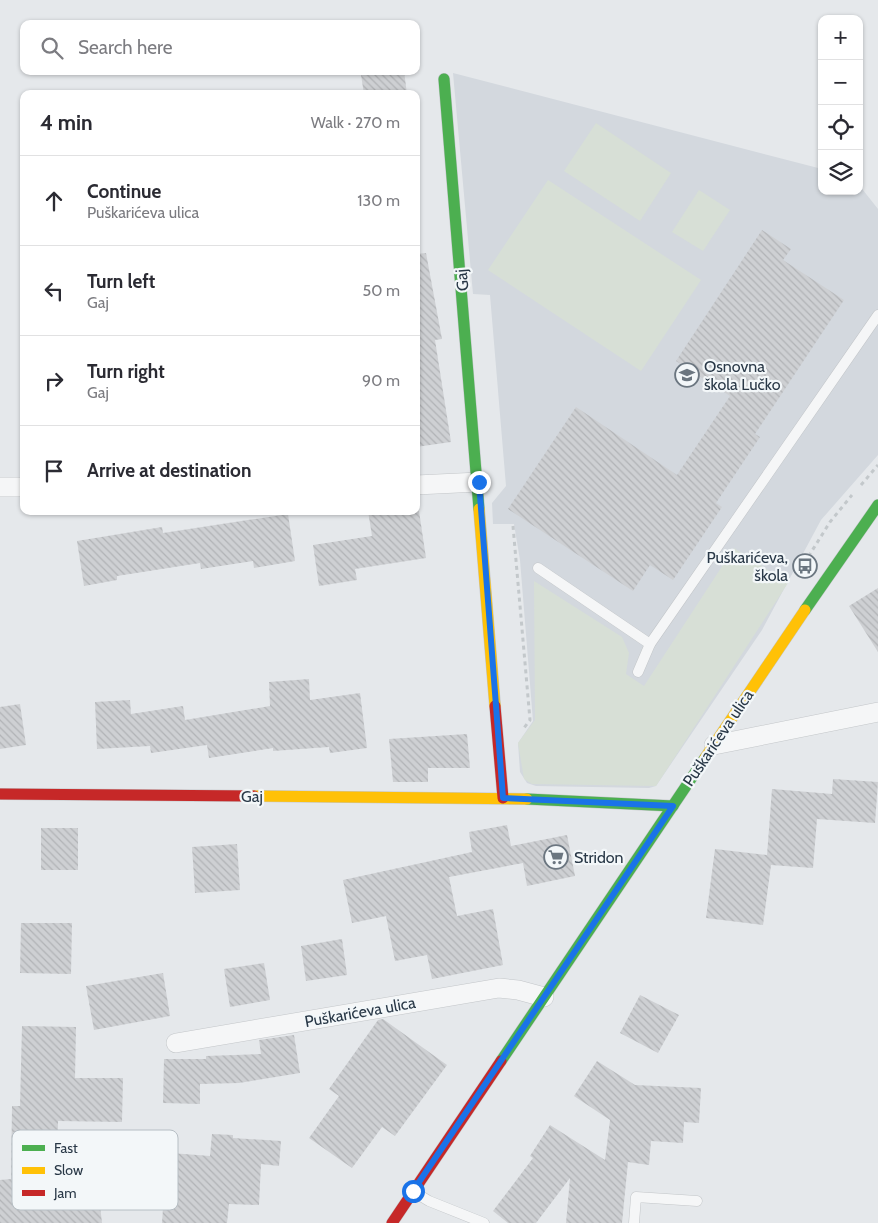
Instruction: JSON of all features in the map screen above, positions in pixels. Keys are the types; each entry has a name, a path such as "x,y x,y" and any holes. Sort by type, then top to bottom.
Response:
{"street":[{"name":"Gaj","path":"444,79 479,482 503,798"},
{"path":"420,485 479,482"},
{"path":"0,487 20,487"},
{"name":"Puškarićeva ulica","path":"392,1223 878,505"},
{"path":"714,745 878,712"},
{"name":"Gaj","path":"0,794 503,798 673,806"},
{"name":"Puškarićeva ulica","path":"176,1043 499,988 518,990 544,997"}],"lane":[{"path":"638,672 650,644 878,315"},
{"path":"538,568 650,644"},
{"path":"413,1191 429,1202 484,1223"},
{"path":"634,1223 636,1197 697,1201"}],"shaded area":[{"name":"Osnovna škola Lučko","path":"453,73 818,168 818,195 863,195 863,190 878,209 878,455 821,520 762,630 656,786 649,788 536,786 527,783 520,772 518,743 533,721 520,560 514,524 493,524 492,503 506,486 490,295 473,294"},
{"path":"596,123 671,173 640,221 564,171"},
{"path":"548,180 701,280 641,371 488,270"},
{"path":"699,190 730,210 703,251 672,232"},
{"path":"734,548 788,583 656,786 532,784 524,779 518,743 535,720 534,581 622,637 629,653 626,674 644,686"}],"building":[{"path":"361,75 405,75 406,90 363,90"},
{"path":"762,230 791,249 783,260 844,300 755,434 760,437 716,503 722,507 673,580 650,565 633,591 508,509 576,407 677,475 730,396 676,361"},
{"path":"426,253 442,339 435,340 451,442 420,446 420,254"},
{"path":"288,515 295,561 254,568 253,561 201,569 200,563 117,576 117,580 84,586 77,541 162,527 163,533"},
{"path":"369,515 420,515 426,558 355,569 357,580 319,586 313,545 372,536"},
{"path":"878,588 878,652 849,606"},
{"path":"309,679 310,700 360,693 367,748 330,753 329,747 273,751 273,748 209,758 207,745 151,753 150,746 97,749 95,702 130,700 131,714 183,706 185,720 270,706 269,682"},
{"path":"20,704 26,745 0,749 0,707"},
{"path":"467,734 470,768 428,768 428,782 393,782 389,739"},
{"path":"833,779 878,782 875,823 817,819 813,868 771,865 763,925 706,918 715,849 767,855 772,789 832,794"},
{"path":"507,825 511,846 567,835 575,876 527,886 523,863 449,877 457,916 493,909 503,965 432,979 427,955 395,961 386,916 352,923 343,880 472,852 469,832"},
{"path":"41,828 78,828 78,870 41,870"},
{"path":"237,844 240,890 195,893 192,847"},
{"path":"21,923 72,923 71,974 20,973"},
{"path":"342,939 347,975 306,981 301,946"},
{"path":"264,963 270,1000 230,1007 224,969"},
{"path":"163,973 170,1016 94,1030 86,986"},
{"path":"640,995 679,1015 658,1053 620,1033"},
{"path":"383,1019 447,1065 395,1136 382,1127 352,1168 309,1138 339,1096 329,1089 378,1020"},
{"path":"22,1026 76,1027 75,1078 123,1078 122,1122 58,1121 58,1130 12,1130 12,1210 101,1210 102,1223 0,1223 0,1180 11,1179 12,1106 20,1106"},
{"path":"294,1035 300,1073 239,1083 200,1084 200,1104 163,1103 164,1059 206,1059 206,1056 261,1054 259,1040"},
{"path":"597,1061 635,1085 701,1088 699,1123 684,1122 683,1143 651,1141 649,1165 628,1162 622,1223 566,1223 570,1178 536,1223 508,1223 493,1211 533,1158 530,1156 550,1125 605,1160 610,1120 574,1096"},
{"path":"212,1134 233,1135 233,1138 281,1141 279,1166 261,1164 259,1205 229,1204 227,1223 162,1223 163,1210 178,1210 178,1154 210,1156"}],"traffic: fast":[{"path":"444,79 479,509"},
{"path":"805,610 878,505"},
{"path":"501,1061 705,758"},
{"path":"527,799 673,806"}],"traffic: slow":[{"path":"479,509 495,706"},
{"path":"705,758 805,610"},
{"path":"254,796 527,799"}],"traffic: jam":[{"path":"495,706 503,798"},
{"path":"0,794 254,796"},
{"path":"392,1223 501,1061"}],"place":[{"name":"Osnovna škola Lučko","path":"687,375"},
{"name":"Puškarićeva, škola","path":"805,566"},
{"name":"Stridon","path":"556,857"}],"route":[{"path":"413,1191 673,806 503,798 479,482"}]}
